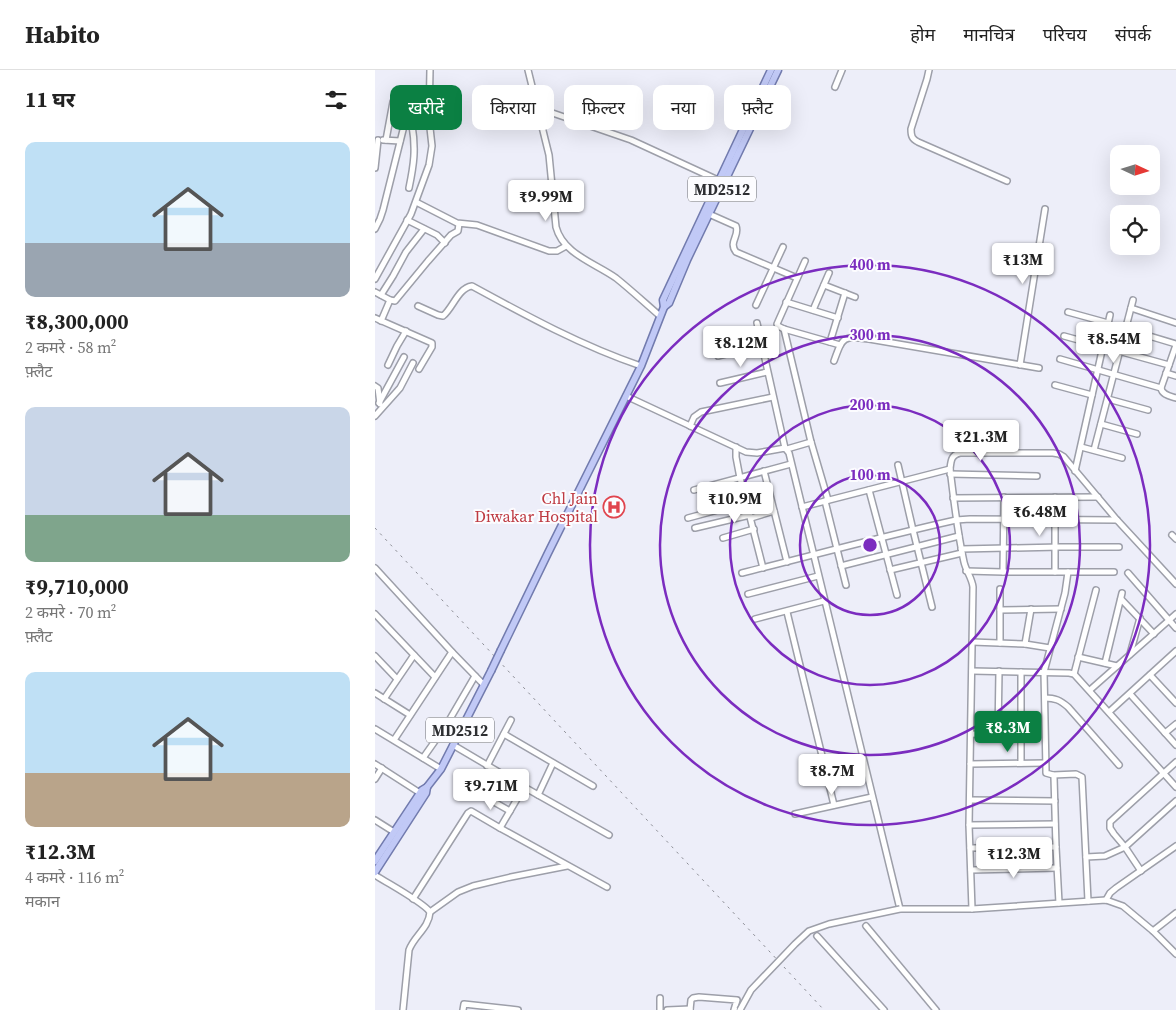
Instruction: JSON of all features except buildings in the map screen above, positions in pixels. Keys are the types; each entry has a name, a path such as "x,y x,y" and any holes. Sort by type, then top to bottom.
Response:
{"main road":[{"name":"MD2512","path":"664,307 663,300 771,70"},
{"name":"MD2512","path":"375,861 422,790 427,787 441,769 453,746 641,366 664,307 669,303 687,260 778,70"},
{"name":"MD2512","path":"375,873 426,793 427,787"}],"street":[{"path":"375,280 416,202 426,175 432,146 429,119 430,70"},
{"path":"528,70 532,85"},
{"path":"835,87 842,70"},
{"path":"929,70 911,130 913,139 1007,181"},
{"path":"554,114 631,140 720,181"},
{"path":"386,140 390,118"},
{"path":"375,229 383,210 405,123 411,123 415,142 415,157 409,188"},
{"path":"543,130 549,155 556,227 559,236 566,246 615,278 660,316"},
{"path":"375,168 377,139 400,141"},
{"path":"416,202 459,227"},
{"path":"1020,365 1045,209"},
{"path":"709,214 736,226 737,231 733,243 736,252 797,278"},
{"path":"407,220 437,235 445,243"},
{"path":"419,369 433,345 432,343 377,319 392,301 397,299 459,227 477,225 553,252 566,246"},
{"path":"381,294 406,252 424,229"},
{"path":"756,305 783,246"},
{"path":"805,261 777,324 785,329 840,345"},
{"path":"813,310 829,273"},
{"path":"824,285 855,297"},
{"path":"418,306 441,317 447,313 460,293 472,286 575,340 641,366"},
{"path":"375,292 392,301"},
{"path":"830,342 845,293"},
{"path":"1094,450 1133,300"},
{"path":"786,302 838,318"},
{"path":"1131,308 1176,323"},
{"path":"1068,312 1109,324"},
{"path":"1075,472 1110,315"},
{"path":"757,323 773,397 802,507 900,909"},
{"path":"785,329 846,585"},
{"path":"1126,330 1176,347 1161,388 1163,394 1176,398"},
{"path":"388,365 406,331"},
{"path":"1064,336 1169,365"},
{"path":"834,361 843,340 851,337 1039,368"},
{"path":"718,356 761,345"},
{"path":"379,403 404,357"},
{"path":"1061,359 1161,388"},
{"path":"375,416 399,388 413,363"},
{"path":"720,383 767,372"},
{"path":"1166,373 1176,376"},
{"path":"1055,385 1092,394"},
{"path":"375,386 378,388 379,403 383,408"},
{"path":"626,396 746,452 757,453 786,449 811,442"},
{"path":"690,426 694,417 701,412 773,397"},
{"path":"1108,399 1148,410"},
{"path":"1101,424 1137,434"},
{"path":"736,447 740,478 763,568"},
{"path":"1081,447 1122,458"},
{"path":"972,908 969,826 973,587 971,578 966,571 956,520 950,472 953,457 955,454 960,453 1059,454 1176,584"},
{"path":"694,490 791,464"},
{"path":"898,465 932,607"},
{"path":"764,471 787,562"},
{"path":"802,507 902,481 950,472 1037,476"},
{"path":"869,490 897,595"},
{"path":"1003,572 1004,497"},
{"path":"1055,497 1055,572"},
{"path":"953,498 1097,497"},
{"path":"688,518 747,502"},
{"path":"695,528 775,511"},
{"path":"743,573 881,537 956,520 1117,520"},
{"path":"723,538 753,529"},
{"path":"841,566 959,536"},
{"path":"890,570 962,551 1004,548 1119,547"},
{"path":"375,568 484,685"},
{"path":"966,571 1114,572"},
{"path":"1068,572 1065,594 1044,672 1045,763 1046,773 1053,775 1076,774 1083,781 1089,901"},
{"path":"1128,573 1176,628"},
{"path":"748,594 818,576"},
{"path":"1000,589 1000,643"},
{"path":"1074,674 1096,590"},
{"path":"1105,663 1122,596 1154,634"},
{"path":"755,619 825,601"},
{"path":"1025,644 1031,609"},
{"path":"1000,610 1061,609"},
{"path":"787,612 834,805"},
{"path":"375,614 435,677"},
{"path":"1090,690 1176,614"},
{"path":"1129,655 1139,618"},
{"path":"972,642 1025,644 1050,648"},
{"path":"1109,712 1176,651"},
{"path":"394,740 452,652"},
{"path":"384,699 414,655"},
{"path":"375,656 397,680"},
{"path":"1078,657 1117,666"},
{"path":"971,671 1074,674 1176,787"},
{"path":"998,734 999,671"},
{"path":"1021,672 1021,763"},
{"path":"1150,675 1176,703"},
{"path":"423,758 447,724 475,676"},
{"path":"375,693 410,715"},
{"path":"1130,694 1176,745"},
{"path":"1045,698 1054,698 1061,701 1119,765"},
{"path":"487,766 511,720"},
{"path":"1165,733 1176,724"},
{"path":"375,729 441,769"},
{"path":"504,734 593,786"},
{"path":"971,734 1021,736"},
{"path":"453,746 609,835"},
{"path":"1141,871 1110,828 1110,822 1176,762"},
{"path":"538,794 553,763"},
{"path":"970,764 1045,763"},
{"path":"375,764 420,793"},
{"path":"375,779 382,768"},
{"path":"1053,775 1059,903"},
{"path":"492,801 506,777"},
{"path":"500,828 524,787"},
{"path":"479,794 510,811"},
{"path":"795,814 872,797"},
{"path":"970,800 1055,801"},
{"path":"1087,857 1105,856 1125,847 1176,801"},
{"path":"413,899 469,812 473,812 607,887"},
{"path":"375,820 394,832"},
{"path":"969,826 1055,824"},
{"path":"1106,900 1116,888 1176,846"},
{"path":"970,848 1056,847"},
{"path":"403,1010 409,950 429,920 430,912 458,892 473,886 567,866"},
{"path":"971,870 1057,868"},
{"path":"375,873 430,912"},
{"path":"740,1010 751,990 809,931 829,924 900,909 972,908 1106,900 1123,906 1153,931 1176,954"},
{"path":"1153,931 1176,913"},
{"path":"866,926 936,1010"},
{"path":"817,936 884,1010"},
{"path":"667,1010 690,1009 691,1000 699,997 737,1000 734,1010"},
{"path":"660,998 660,1010"},
{"path":"463,1010 464,1004 518,1010"}],"railway":[{"path":"375,528 824,1010"}],"place":[{"name":"Chl Jain Diwakar Hospital","path":"614,507"}]}
